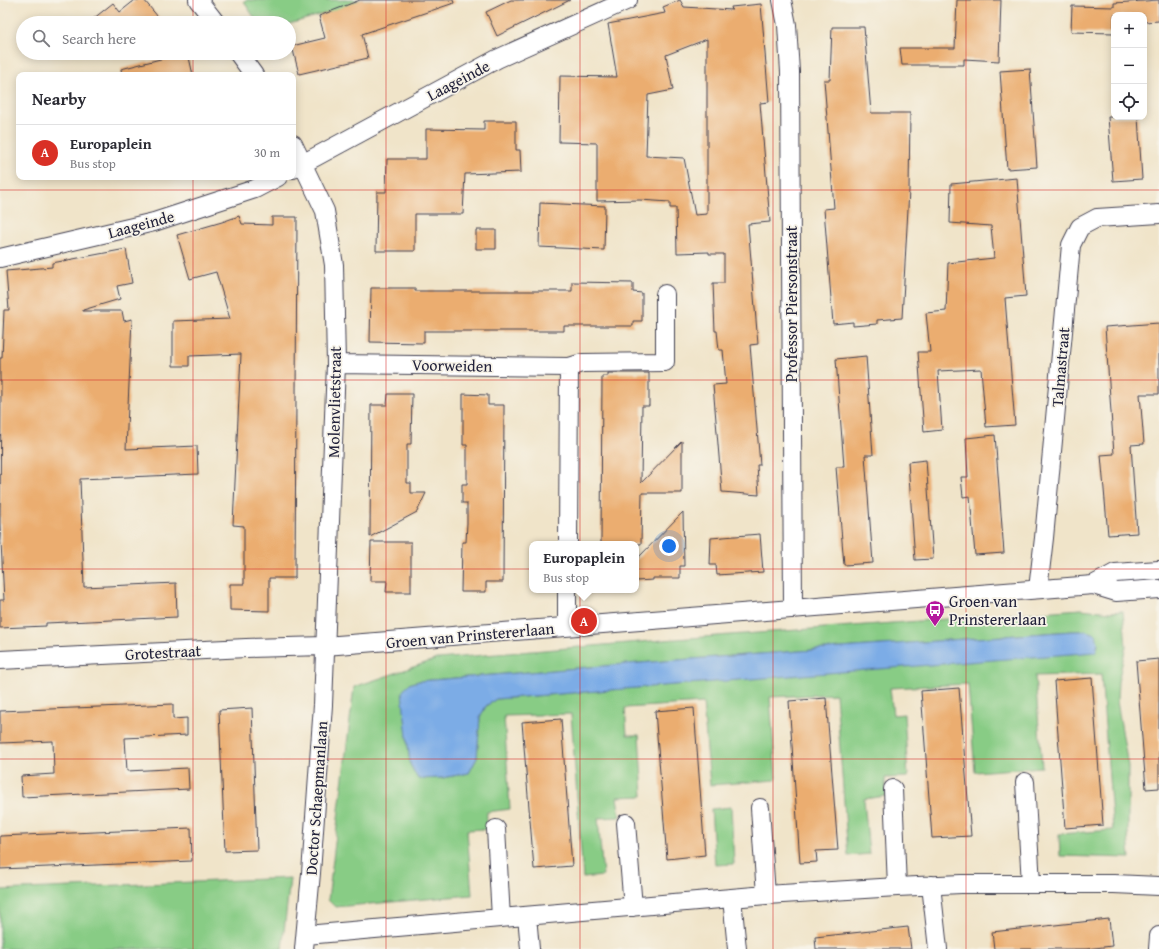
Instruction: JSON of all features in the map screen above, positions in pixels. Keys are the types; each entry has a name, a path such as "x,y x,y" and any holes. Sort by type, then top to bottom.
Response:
{"street":[{"path":"198,0 211,16"},
{"name":"Laageinde","path":"298,166 497,59 628,0"},
{"name":"Professor Piersonstraat","path":"782,0 787,25 790,72 793,609"},
{"path":"243,60 252,72"},
{"name":"Molenvlietstraat","path":"298,166 325,211 334,265 336,364 325,646"},
{"name":"Laageinde","path":"0,258 154,222 255,189 272,180"},
{"name":"Talmastraat","path":"1038,589 1071,245 1080,227 1097,218 1159,214"},
{"name":"Voorweiden","path":"336,364 569,367 582,363 665,362 665,294"},
{"path":"568,541 569,367"},
{"name":"Groen van Prinstererlaan","path":"325,646 1093,584 1115,573 1159,570"},
{"name":"Groen van Prinstererlaan","path":"1093,584 1116,592 1159,589"},
{"path":"567,593 567,627"},
{"name":"Grotestraat","path":"0,660 325,646"},
{"name":"Doctor Schaepmanlaan","path":"305,942 320,745 325,646"},
{"path":"1025,782 1031,884"},
{"path":"893,789 897,887"},
{"path":"760,808 766,895"},
{"path":"626,823 633,907"},
{"path":"496,829 501,918"},
{"path":"305,942 501,918 766,895 961,884 1114,884 1159,886"},
{"path":"931,885 938,949"},
{"path":"732,898 737,949"},
{"path":"527,916 530,949"},
{"path":"1158,949 1159,936"}],"green space":[{"path":"246,0 372,0 296,22 296,16 253,16 244,2"},
{"path":"1081,609 1110,612 1123,611 1126,646 1118,682 1117,701 1128,766 1128,835 1130,858 1060,856 1059,834 1113,830 1101,674 1035,676 1042,767 975,772 968,684 890,688 893,715 904,714 908,777 885,778 886,796 864,799 869,854 848,856 836,694 770,697 776,780 710,785 703,703 625,708 627,735 639,735 643,796 617,797 620,817 598,818 603,876 583,878 571,714 504,716 510,809 487,812 486,829 467,830 472,895 335,907 328,900 354,687 437,659 663,640","holes":["1086,631 1098,643 1096,651 496,699 486,706 480,717 477,758 469,773 442,778 418,779 410,764 403,692 409,684 419,681 664,661"]},
{"path":"731,807 734,864 715,865 711,809"},
{"path":"290,878 282,949 0,949 0,890"}],"water":[{"path":"1086,631 1096,634 1098,643 1096,652 496,699 486,706 480,717 477,758 469,773 442,778 418,779 410,764 402,692 409,684 419,681 664,661"}],"building":[{"path":"135,0 144,0 157,16 97,16 113,3 120,12"},
{"path":"360,0 453,0 454,3 362,34 368,58 299,74 296,60 296,45 325,38 319,16"},
{"path":"511,0 570,0 497,36 486,12"},
{"path":"680,0 684,7 732,10 731,7 761,4 769,102 760,103 770,222 748,224 758,344 750,345 760,465 757,465 759,495 722,492 713,385 726,384 723,350 719,350 717,331 715,331 713,283 724,283 724,254 709,254 709,252 677,253 676,208 670,208 670,202 640,200 597,201 597,143 559,142 560,76 617,77 608,24 665,13 663,7","holes":["707,39 707,214 695,215 684,158 646,156 648,95 673,90 666,55"]},
{"path":"957,0 1001,0 999,61 964,59 964,65 902,65 900,48 955,48"},
{"path":"1159,0 1159,21 1147,22 1147,12 1111,12 1111,33 1071,32 1072,6 1114,7 1114,3"},
{"path":"832,27 864,27 871,113 910,113 909,190 902,318 877,320 877,324 853,326 853,322 833,324 824,209 834,208 824,80 830,80"},
{"path":"156,60 190,60 192,72 122,72 121,69"},
{"path":"1030,69 1037,167 1007,169 1000,71"},
{"path":"1108,117 1111,117 1111,120 1138,120 1142,179 1113,181"},
{"path":"484,121 516,121 516,150 520,150 521,172 465,174 463,214 415,214 415,251 376,251 377,192 386,192 387,159 426,159 426,129 484,130"},
{"path":"1017,178 1026,296 1005,298 1015,425 986,427 981,369 938,371 942,430 924,432 918,352 930,352 926,313 946,311 948,263 994,258 991,226 950,223 951,184"},
{"path":"540,203 605,206 604,250 539,247"},
{"path":"239,216 242,224 272,225 272,217 297,217 295,578 269,578 269,611 230,610 230,584 244,584 244,526 233,525 241,354 189,356 189,366 173,366 173,321 230,319 216,272 190,279 177,235"},
{"path":"476,230 496,230 496,249 476,249"},
{"path":"126,249 132,283 117,286 120,299 83,311 122,311 124,321 132,319 126,449 197,446 198,474 80,479 84,587 176,583 177,617 46,623 46,626 0,628 0,600 4,600 0,523 0,358 2,358 4,310 9,310 6,271 52,267 52,263"},
{"path":"572,282 633,283 633,292 642,293 642,321 633,321 633,326 564,326 564,331 424,331 424,343 370,342 371,288 415,288 415,291 572,291"},
{"path":"1159,323 1159,394 1140,394 1144,444 1131,445 1137,533 1108,535 1101,455 1114,454 1105,327"},
{"path":"866,356 873,455 865,455 873,563 844,565 836,467 844,467 836,359"},
{"path":"608,373 649,373 649,406 642,406 641,483 682,441 682,493 642,493 641,544 639,544 639,541 601,541 602,376 608,376"},
{"path":"388,394 412,394 411,444 407,444 407,483 411,483 411,493 426,493 417,512 370,537 371,405 387,405"},
{"path":"463,394 488,395 488,405 504,405 503,582 486,582 486,592 461,592 462,542 466,542 467,523 467,503 462,503 462,484 467,484 467,445 463,445"},
{"path":"995,435 1004,553 975,555 970,496 963,497 961,477 968,477 966,438"},
{"path":"926,460 933,559 915,560 908,462"},
{"path":"683,512 684,566 680,566 680,578 653,578 653,580 639,581 639,557"},
{"path":"760,534 763,572 717,575 716,565 710,565 711,538"},
{"path":"371,542 411,542 411,592 386,592 387,581 370,581"},
{"path":"1159,659 1159,788 1146,789 1136,661"},
{"path":"1092,678 1103,825 1065,828 1054,681"},
{"path":"959,688 971,836 932,838 921,691"},
{"path":"826,698 838,850 816,851 817,862 800,863 789,701"},
{"path":"173,704 173,719 187,718 187,735 125,738 127,771 188,768 189,789 22,797 21,776 54,774 53,741 0,743 0,711"},
{"path":"252,708 257,850 225,851 219,710"},
{"path":"694,708 705,855 667,859 655,711"},
{"path":"561,719 572,866 534,869 522,722"},
{"path":"191,828 192,861 0,869 0,836"},
{"path":"1109,919 1112,946 1086,949 994,949 992,932"},
{"path":"908,927 911,949 816,949 815,937"}],"place":[{"name":"Europaplein","path":"584,621"},
{"name":"Groen van Prinstererlaan","path":"935,627"}]}
